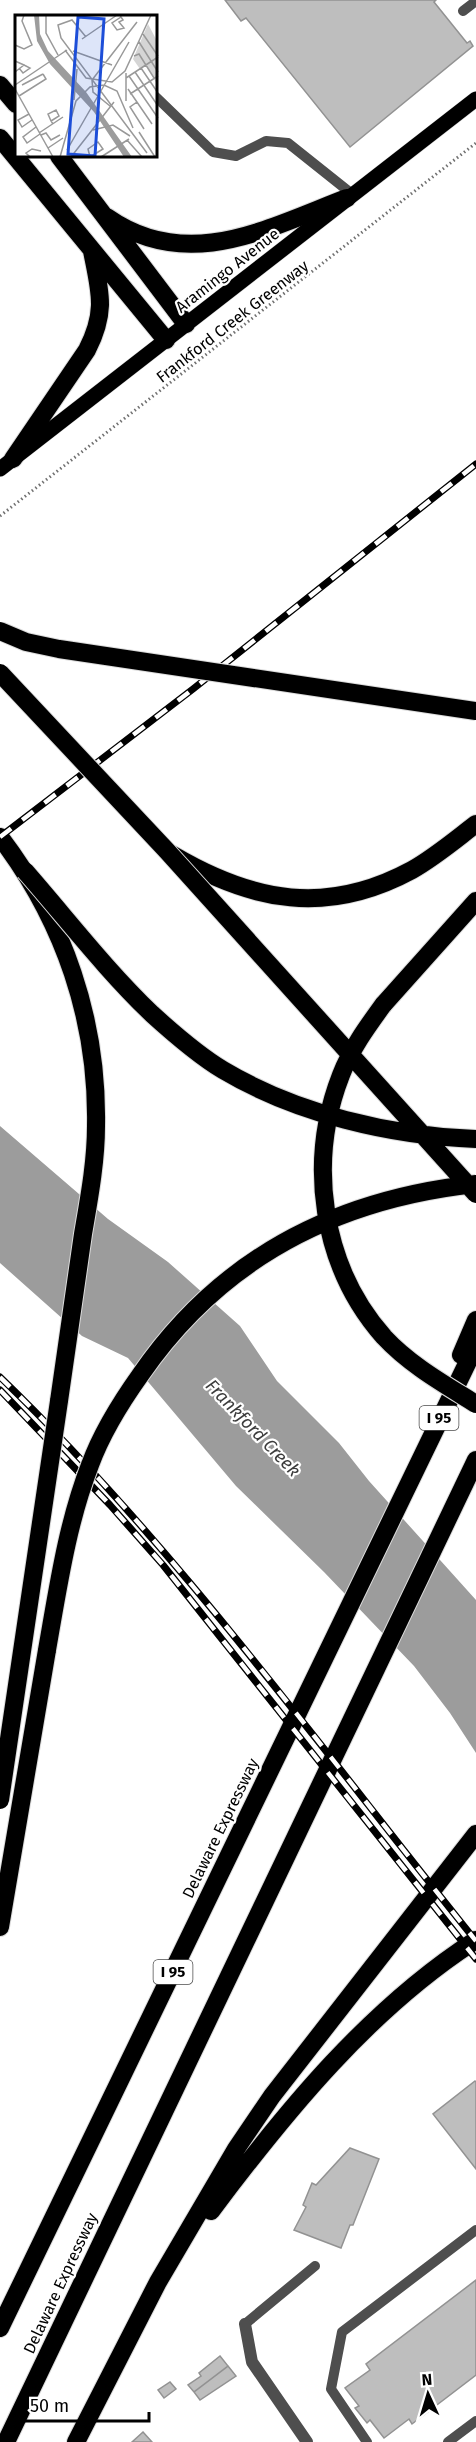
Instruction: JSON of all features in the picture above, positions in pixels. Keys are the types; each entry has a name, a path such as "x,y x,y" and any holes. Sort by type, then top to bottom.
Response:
{"highway":[{"path":"0,86 15,103"},
{"path":"0,138 15,156"},
{"path":"17,158 166,340"},
{"path":"61,158 186,324"},
{"path":"107,217 126,231 150,240 179,245 203,245 259,230 349,196"},
{"path":"7,464 87,351 96,332 102,302 92,249"},
{"path":"0,631 26,642 59,649 476,711"},
{"path":"0,673 167,851 476,1194"},
{"path":"167,851 209,876 235,886 285,898 311,899 365,890 391,880 430,858 476,825"},
{"path":"0,837 121,981 185,1043 223,1070 262,1090 309,1108 392,1128 476,1139"},
{"path":"0,1800 90,1189 96,1128 92,1046 84,1008 58,934 26,870"},
{"path":"476,901 383,1005 351,1052 333,1098 322,1179 331,1236 351,1289 385,1338 425,1371 476,1404"},
{"path":"0,1927 69,1533 90,1463 125,1396 167,1338 189,1314 245,1267 274,1248 303,1231 370,1204 424,1191 476,1184"},
{"path":"403,1492 476,1320"},
{"name":"Delaware Expressway","path":"0,2328 476,1345"},
{"name":"Delaware Expressway","path":"6,2442 476,1460"},
{"path":"76,2442 158,2282 236,2149 272,2096 476,1834"},
{"path":"158,2282 240,2173 323,2075 402,1996 476,1940"}],"main road":[{"name":"Aramingo Avenue","path":"7,464 476,99"}],"street":[{"path":"245,2324 252,2362 307,2442"}],"lane":[{"path":"464,11 476,1"},
{"path":"158,99 213,152 236,156 267,141 288,143 349,196"},
{"path":"367,2442 331,2389 342,2332 476,2230"},
{"path":"245,2324 315,2266"},
{"path":"448,2442 476,2421"}],"path":[{"name":"Frankford Creek Greenway","path":"0,516 476,143"}],"water":[{"name":"Frankford Creek","path":"0,1126 108,1219 168,1262 240,1326 277,1381 339,1443 369,1481 476,1600 476,1753 450,1713 414,1666 324,1572 236,1486 128,1358 82,1336 0,1263"}],"building":[{"path":"225,0 436,0 434,2 467,43 470,41 473,46 350,147 246,18 241,21"},
{"path":"476,2082 476,2169 433,2114"},
{"path":"350,2148 379,2159 353,2225 350,2225 341,2248 294,2230 306,2207 303,2205 312,2183 316,2185"},
{"path":"476,2280 476,2375 412,2424 409,2419 384,2438 370,2420 367,2423 355,2408 359,2406 345,2388 370,2370 366,2364"},
{"path":"220,2356 228,2366 194,2392 188,2385 201,2376 199,2373"},
{"path":"228,2366 236,2376 200,2400 194,2392"},
{"path":"170,2382 176,2389 164,2398 158,2390"},
{"path":"143,2432 152,2442 132,2442"}],"railway":[{"path":"0,837 193,689 476,464"},
{"path":"0,1377 65,1442 188,1580 476,1941"},
{"path":"0,1390 110,1505 163,1565 476,1959"}]}
